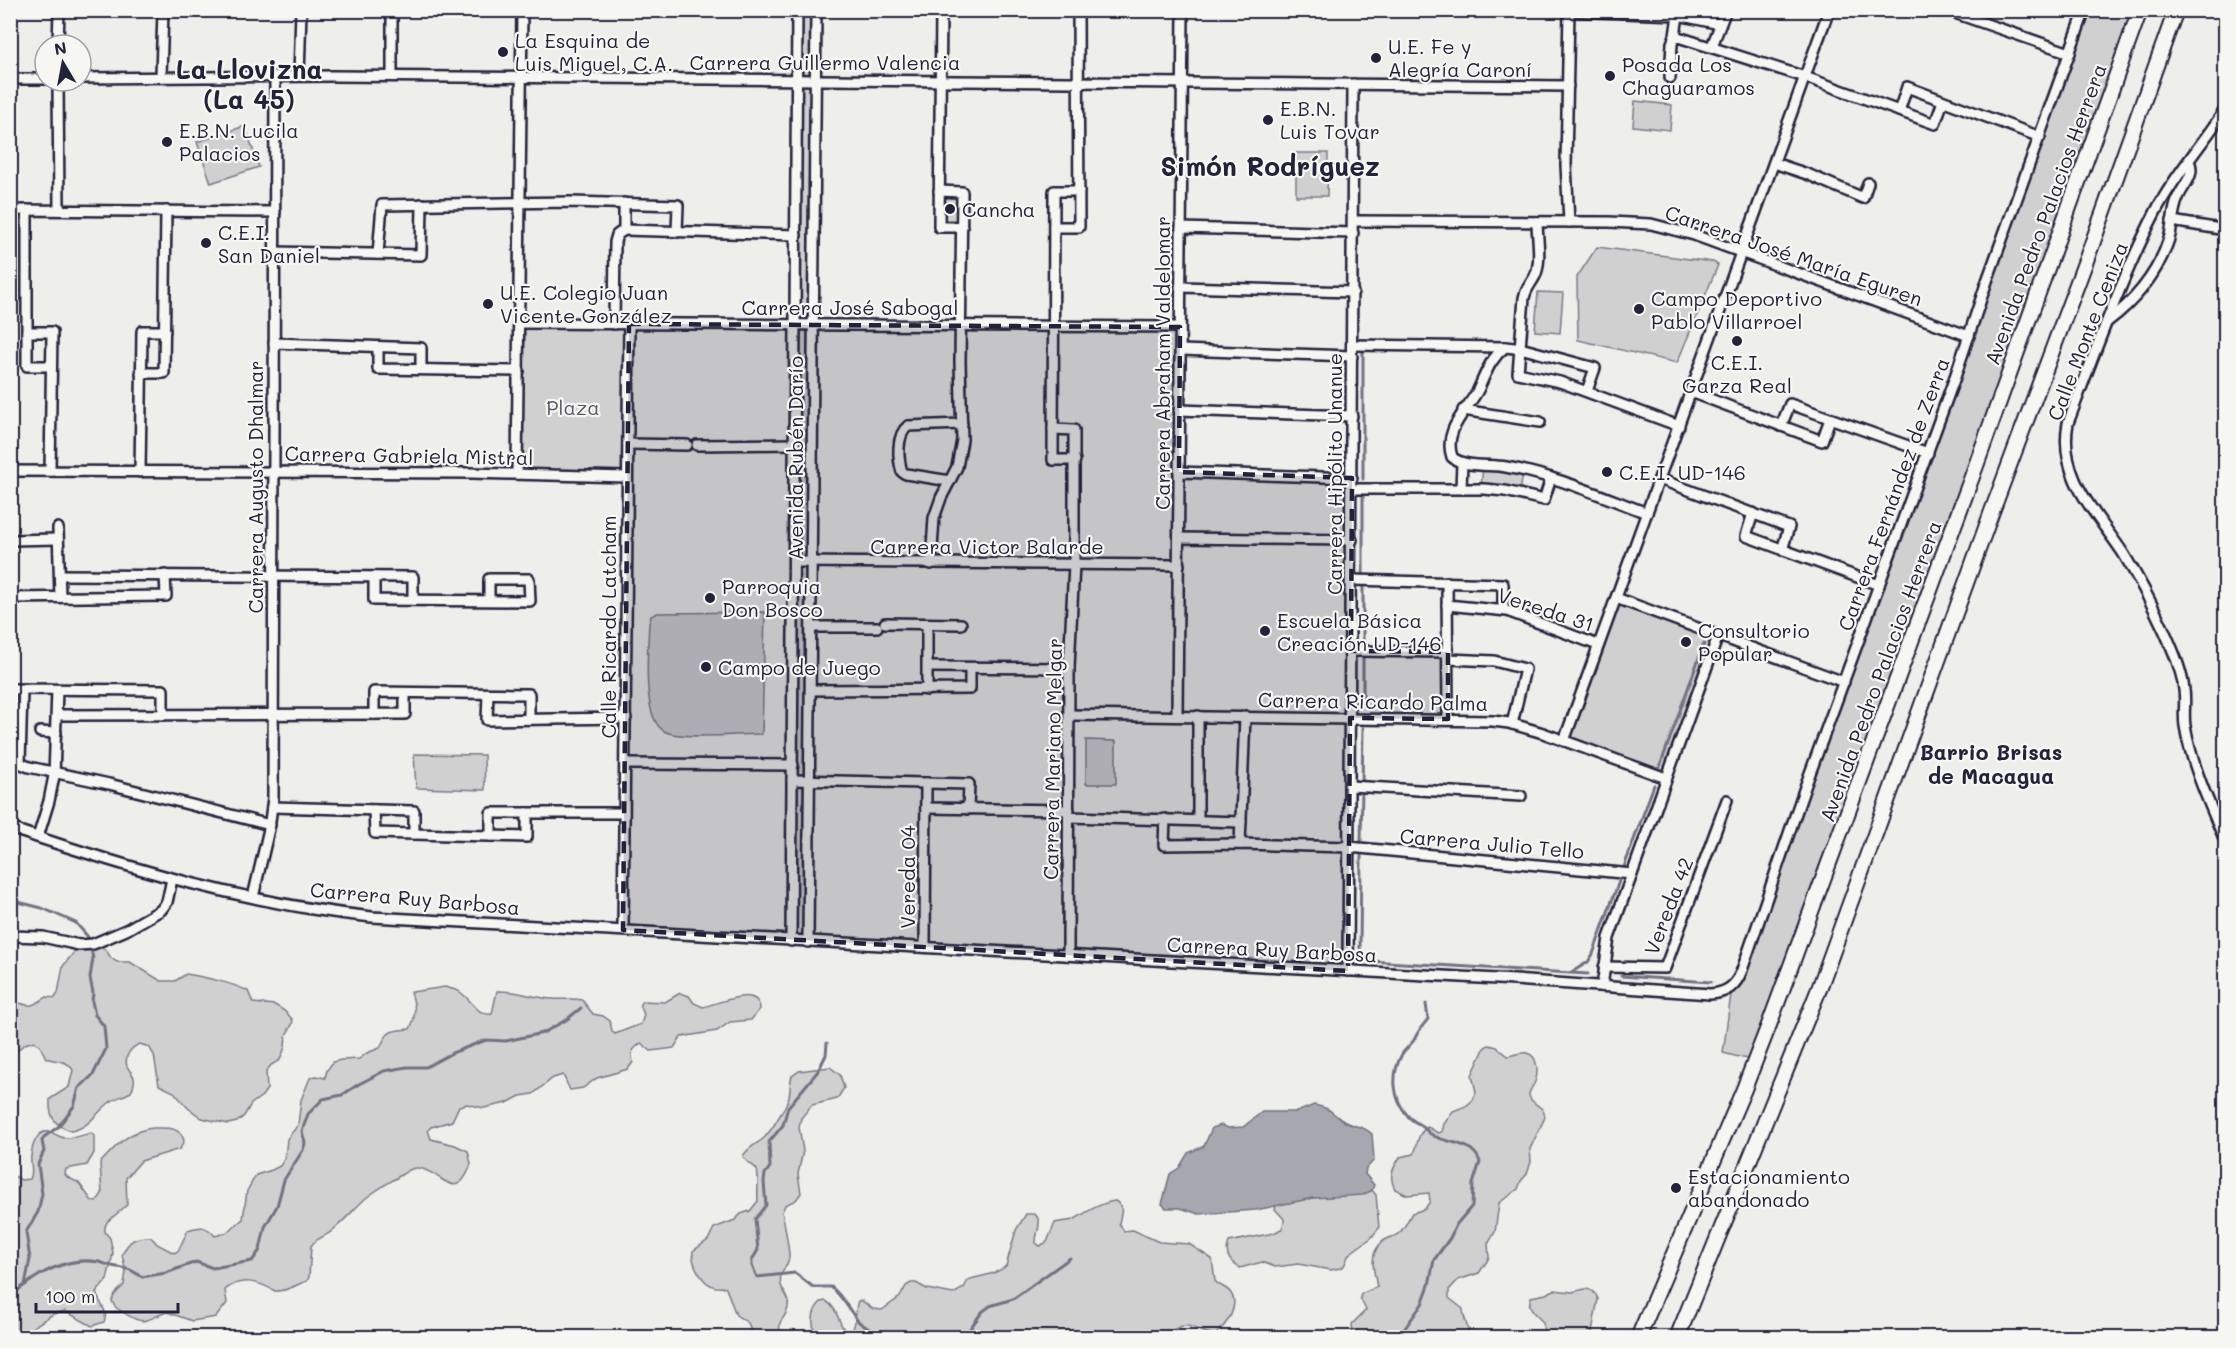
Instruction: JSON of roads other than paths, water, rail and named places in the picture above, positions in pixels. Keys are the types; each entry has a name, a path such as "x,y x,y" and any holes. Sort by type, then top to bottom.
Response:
{"main road":[{"name":"Avenida Pedro Palacios Herrera","path":"1638,1338 1740,1099 1769,1025 1973,474 2140,10"},
{"path":"1677,1338 1820,989 2176,10"}],"street":[{"path":"58,33 59,10"},
{"path":"161,76 163,10"},
{"path":"299,76 301,10"},
{"path":"392,10 392,76"},
{"path":"517,474 522,10"},
{"name":"Avenida Rubén Darío","path":"791,941 797,10"},
{"name":"Avenida Rubén Darío","path":"808,942 816,10"},
{"path":"941,10 939,227 962,227"},
{"path":"1054,227 1079,227 1078,10"},
{"name":"Carrera Abraham Valdelomar","path":"1177,715 1183,10"},
{"path":"1712,46 1726,10"},
{"path":"1564,741 1829,10"},
{"path":"1946,10 2070,53"},
{"path":"1975,20 1978,10"},
{"name":"Carrera Fernández de Zerra","path":"1732,987 1740,976 1805,787 1928,453 2085,10"},
{"path":"1569,222 1566,165 1569,11 1678,15 1720,24"},
{"path":"1671,78 1672,44 1678,15"},
{"path":"1675,36 1805,77 1935,124 1943,101"},
{"name":"Carrera Augusto Dhalmar","path":"254,897 272,807 276,76"},
{"name":"Carrera Guillermo Valencia","path":"93,78 392,76 1568,86"},
{"path":"10,79 33,79"},
{"name":"Carrera Hipólito Unanue","path":"1348,971 1349,847 1358,787 1350,718 1359,651 1352,580 1353,84"},
{"path":"1899,111 1907,87 2040,137"},
{"path":"58,93 59,210"},
{"name":"Calle Monte Ceniza","path":"2226,108 2157,210 2126,273 2068,423 2066,444 2068,463 2078,489 2130,566 2171,646 2184,688 2185,727 2192,753 2226,843"},
{"path":"2107,322 2127,307 2140,292 2166,247 2177,199 2191,177 2192,168 2189,161"},
{"path":"1774,163 1807,174 1863,198 1868,183"},
{"path":"931,564 934,518 959,461 963,440 962,192 939,191"},
{"path":"1074,460 1053,460 1054,191 1079,191"},
{"path":"378,254 382,205 520,202 678,205 677,232"},
{"path":"624,203 624,230"},
{"path":"274,252 421,255 422,204"},
{"path":"10,210 275,212"},
{"path":"27,210 27,366 51,366"},
{"path":"141,373 164,374 166,211"},
{"name":"Carrera José María Eguren","path":"1353,221 1651,224 1689,234 1969,336"},
{"path":"2172,221 2226,230"},
{"path":"1537,222 1538,261 1534,277 1524,298 1518,373 1587,391 1679,426"},
{"path":"1181,228 1353,233"},
{"path":"614,324 615,242 617,236 624,230 796,235"},
{"path":"1180,287 1353,292"},
{"name":"Carrera José Sabogal","path":"519,323 1180,327"},
{"name":"Calle Ricardo Latcham","path":"623,930 629,324"},
{"path":"140,472 142,331 165,331"},
{"path":"27,332 52,332 50,471"},
{"path":"274,343 421,348 421,369"},
{"path":"1352,345 1521,348 1595,368 1587,391"},
{"path":"378,346 378,369 519,371"},
{"path":"1505,347 1491,360 1478,390 1453,429 1449,441 1452,457 1462,463 1506,467 1551,478 1647,513"},
{"path":"1180,350 1352,356"},
{"path":"1691,392 1822,441 1830,418"},
{"path":"1781,426 1790,404 1928,453"},
{"path":"1179,410 1352,416"},
{"path":"1464,410 1540,422"},
{"path":"950,480 902,472 900,443 904,429 908,426 962,424"},
{"name":"Carrera Mariano Melgar","path":"1053,429 1074,430 1074,564 1069,668 1068,955"},
{"path":"628,444 687,445"},
{"path":"697,445 795,444"},
{"path":"1461,488 1462,463"},
{"name":"Carrera Gabriela Mistral","path":"10,471 517,474 627,477"},
{"path":"1179,472 1352,478"},
{"path":"1352,489 1461,488 1505,491 1544,500 1551,478"},
{"path":"1659,479 1790,527 1782,550"},
{"path":"1753,513 1746,536 1879,585"},
{"path":"58,528 60,597"},
{"path":"1179,538 1352,540"},
{"path":"10,540 58,539"},
{"name":"Carrera Victor Balarde","path":"794,562 1179,565"},
{"path":"60,575 413,577 413,600"},
{"path":"10,598 166,596 165,575"},
{"path":"374,577 374,600 489,601 530,601 529,579 489,579 489,601"},
{"name":"Vereda 31","path":"1352,580 1503,584 1503,610"},
{"path":"1447,582 1448,719"},
{"path":"1616,598 1845,682"},
{"name":"Vereda 31","path":"1448,605 1503,610 1598,645"},
{"path":"927,624 927,690"},
{"path":"812,627 961,624"},
{"path":"1602,986 1609,938 1718,636"},
{"path":"1359,651 1448,656 1494,661 1525,669 1512,724"},
{"path":"928,667 1069,668"},
{"path":"811,690 970,689 970,668"},
{"path":"10,689 163,690 163,715"},
{"path":"20,763 22,690"},
{"path":"38,837 49,801 54,772 57,690"},
{"path":"374,714 374,692 529,694 529,719"},
{"path":"57,715 405,714 405,693"},
{"path":"488,694 487,720 626,718"},
{"name":"Carrera Ricardo Palma","path":"1069,716 1177,715 1493,720 1564,741 1666,778"},
{"path":"1197,716 1198,820"},
{"path":"1240,844 1245,716"},
{"path":"40,732 56,733"},
{"path":"10,759 270,825"},
{"path":"625,764 793,765"},
{"path":"792,780 969,784 968,808"},
{"name":"Vereda 04","path":"925,947 926,783"},
{"path":"1358,787 1521,796"},
{"name":"Vereda 42","path":"1604,967 1665,968 1727,800"},
{"path":"272,807 414,812 414,834"},
{"path":"926,808 968,808 1241,822"},
{"path":"374,810 375,833 527,837 527,813"},
{"path":"491,836 491,813 624,813"},
{"name":"Carrera Julio Tello","path":"1165,819 1164,845 1240,844 1349,847 1632,874"},
{"name":"Carrera Ruy Barbosa","path":"10,828 103,860 172,879 324,911 365,916 1348,971 1710,994 1719,994 1732,987"},
{"path":"10,936 44,937 79,945 93,944 126,930 161,910 167,902 172,879"}],"waterway":[{"path":"1363,351 1363,479"},
{"path":"1363,495 1363,574"},
{"path":"1363,587 1363,706"},
{"path":"1659,769 1704,644"},
{"path":"1361,844 1363,728"},
{"path":"1624,867 1654,785"},
{"path":"1361,856 1360,948 1364,959 1588,974"},
{"path":"1572,972 1588,962 1593,954 1619,881"},
{"path":"10,900 42,908 76,923 88,937 93,958 90,978 92,1001 95,1015 104,1026 106,1049 93,1075 79,1088 74,1106 58,1127 42,1141 44,1151 38,1164 42,1194 38,1212 26,1232 30,1259 25,1285 10,1296"},
{"path":"1621,976 1711,982"},
{"path":"1398,1338 1422,1304 1434,1260 1450,1238 1456,1225 1472,1206 1473,1184 1480,1162 1472,1150 1432,1135 1411,1119 1399,1103 1395,1087 1398,1063 1428,1019 1426,1004"},
{"path":"25,1285 50,1269 79,1261 99,1262 127,1269 142,1277 166,1273 196,1262 213,1268 252,1261 260,1250 265,1227 277,1206 284,1180 303,1150 305,1143 302,1131 308,1114 323,1099 342,1095 384,1071 407,1067 426,1067 452,1053 486,1040 506,1041 543,1033 581,1008"},
{"path":"827,1043 826,1055 818,1071 788,1107 783,1125 769,1142 770,1167 765,1174 764,1182 766,1205 755,1219 758,1250 752,1260 752,1266 757,1277 795,1273 813,1287 831,1287 859,1322 879,1338"},
{"path":"960,1338 990,1306 1013,1299 1070,1258"}],"place":[{"name":"La Esquina de Luis Miguel, C.A.","path":"503,52"},
{"name":"U.E. Fe y Alegría Caroní","path":"1376,58"},
{"name":"Posada Los Chaguaramos","path":"1610,76"},
{"name":"E.B.N. Luis Tovar","path":"1268,120"},
{"name":"E.B.N. Lucila Palacios","path":"167,142"},
{"name":"Cancha","path":"950,209"},
{"name":"C.E.I. San Daniel","path":"206,243"},
{"name":"U.E. Colegio Juan Vicente González","path":"488,304"},
{"name":"Campo Deportivo Pablo Villarroel","path":"1639,309"},
{"name":"C.E.I. Garza Real","path":"1737,341"},
{"name":"C.E.I. UD-146","path":"1607,472"},
{"name":"Parroquia Don Bosco","path":"710,598"},
{"name":"Escuela Básica Creación UD-146","path":"1265,631"},
{"name":"Consultorio Popular","path":"1686,642"},
{"name":"Campo de Juego","path":"706,667"},
{"name":"Estacionamiento abandonado","path":"1676,1188"}],"district":[{"name":"La Llovizna (La 45)","path":"249,84"},
{"name":"Simón Rodríguez","path":"1270,166"},
{"name":"Barrio Brisas de Macagua","path":"1991,763"}],"park label":[{"name":"Plaza","path":"573,407"}]}
